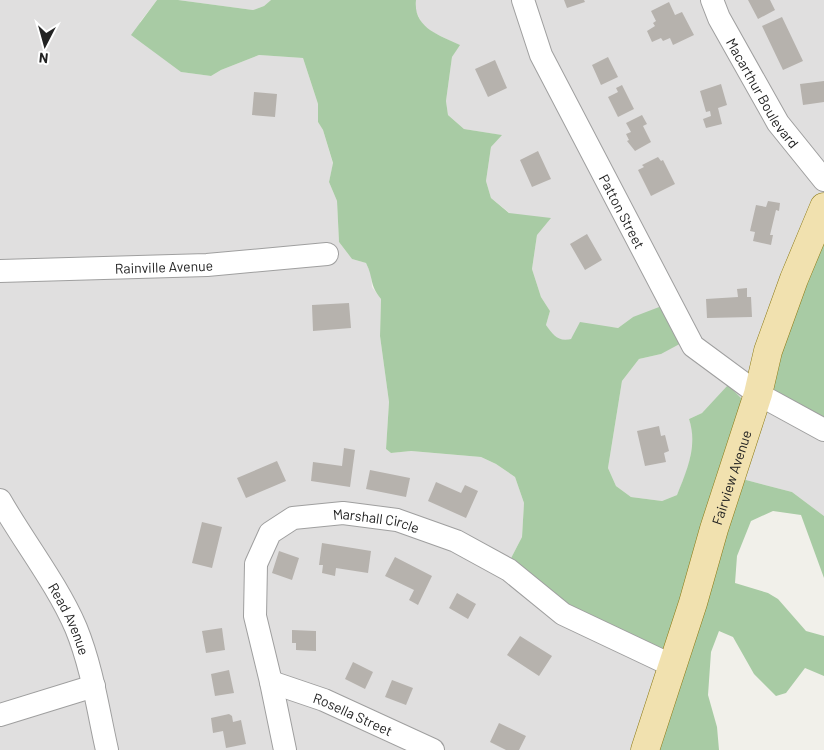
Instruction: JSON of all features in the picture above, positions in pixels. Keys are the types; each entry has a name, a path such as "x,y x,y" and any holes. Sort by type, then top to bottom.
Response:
{"main road":[{"name":"Fairview Avenue","path":"644,750 694,603 714,529 758,394 768,351 794,279 824,207"}],"street":[{"name":"Patton Street","path":"523,0 541,55 693,346 758,394 824,430"},
{"name":"Macarthur Boulevard","path":"712,0 719,18 778,123 824,180"},
{"name":"Rainville Avenue","path":"0,271 207,265 327,254"},
{"name":"Read Avenue","path":"0,500 62,600 76,629 94,686 107,750"},
{"name":"Marshall Circle","path":"285,750 272,682 255,616 256,564 270,534 293,518 343,512 396,520 456,541 509,570 563,614 673,666"},
{"name":"Rosella Street","path":"272,682 324,700 433,750"},
{"path":"0,715 94,686"}],"shaded area":[{"path":"0,0 157,0 140,22 181,72 211,76 259,55 303,58 318,104 318,122 323,130 333,164 329,182 337,201 339,242 352,259 366,263 371,274 372,287 381,299 380,336 389,402 386,449 391,453 411,451 481,457 496,464 515,477 524,503 522,537 507,566 667,665 645,750 0,750"},
{"path":"178,0 271,0 264,6 253,10"},
{"path":"416,0 824,0 824,207 745,402 728,386 702,413 689,419 694,434 689,466 677,495 662,501 631,497 616,486 608,468 622,381 639,359 661,354 633,317 618,328 608,327 564,341 553,336 546,325 550,311 541,297 532,269 537,235 491,198 486,181 491,147 501,135 464,129 448,115 446,101 452,57 459,45 424,28 415,9"},
{"path":"751,407 784,413 824,430 824,516 792,492 731,476"}],"green space":[{"path":"157,0 178,0 253,10 264,6 271,0 416,0 416,10 423,24 436,34 460,45 452,57 446,101 448,115 464,129 502,135 491,147 486,181 491,198 509,213 551,218 537,235 532,269 541,297 550,311 546,325 551,332 559,339 566,340 571,339 580,322 618,328 633,317 667,304 687,340 661,354 639,359 622,381 608,468 616,486 631,497 662,501 677,495 688,467 692,448 689,419 702,413 728,385 745,402 824,207 824,430 784,413 751,407 731,476 792,492 824,516 824,578 801,515 773,511 751,521 737,556 735,583 768,593 778,599 806,631 824,636 824,676 805,668 786,693 776,696 754,674 733,637 719,631 711,652 708,695 717,727 719,750 645,750 671,670 561,616 507,566 522,537 524,503 515,477 496,464 481,457 411,451 391,453 386,449 389,402 380,336 381,299 373,285 366,263 352,259 339,242 337,201 329,182 333,163 323,130 318,122 318,104 303,58 259,55 211,76 181,72 131,35"}],"building":[{"path":"564,0 584,0 585,2 567,8"},
{"path":"748,0 770,0 775,10 758,19"},
{"path":"669,2 675,15 682,12 694,35 673,45 670,38 663,41 661,38 652,42 647,31 655,26 653,23 656,21 651,11"},
{"path":"782,17 803,61 783,70 762,26"},
{"path":"608,57 618,77 601,85 592,65"},
{"path":"495,60 507,88 488,97 475,69"},
{"path":"824,81 824,102 803,105 800,84"},
{"path":"721,84 727,105 718,108 722,124 706,128 703,119 711,116 710,111 706,112 700,91"},
{"path":"622,85 634,109 618,117 608,97 618,92 616,88"},
{"path":"254,92 277,94 275,117 252,115"},
{"path":"642,115 647,124 643,126 651,142 635,151 627,141 629,140 626,134 631,132 626,123"},
{"path":"538,151 551,179 532,187 520,160"},
{"path":"658,157 661,161 663,160 675,184 651,196 638,170 644,167 642,165"},
{"path":"768,201 780,203 779,211 776,210 770,235 773,235 771,245 753,241 755,232 750,231 756,205 766,207"},
{"path":"587,234 602,260 585,270 570,244"},
{"path":"747,288 747,297 751,297 752,317 707,318 706,299 738,297 737,289"},
{"path":"349,303 351,328 313,331 312,305"},
{"path":"659,426 661,436 665,435 669,451 664,453 666,462 645,466 637,431"},
{"path":"344,448 355,450 350,487 311,481 313,462 342,466"},
{"path":"277,461 286,481 246,498 237,478"},
{"path":"370,470 410,478 406,497 366,489"},
{"path":"436,482 461,493 465,485 478,491 466,518 428,501"},
{"path":"202,522 222,527 212,568 192,563"},
{"path":"322,543 371,551 368,573 336,568 335,576 322,573 323,565 319,565"},
{"path":"279,551 299,558 292,580 272,573"},
{"path":"395,557 432,576 418,605 409,600 414,590 385,576"},
{"path":"457,593 476,604 468,619 449,608"},
{"path":"222,628 225,650 206,653 202,631"},
{"path":"292,630 316,631 316,651 296,650 296,643 292,643"},
{"path":"520,636 552,656 539,676 507,655"},
{"path":"353,662 373,672 365,689 345,679"},
{"path":"229,670 234,693 215,696 211,674"},
{"path":"392,680 413,688 406,705 385,697"},
{"path":"229,714 232,716 233,722 241,720 246,744 226,748 223,731 213,733 211,718"},
{"path":"499,723 526,736 519,750 506,750 490,742"}]}
